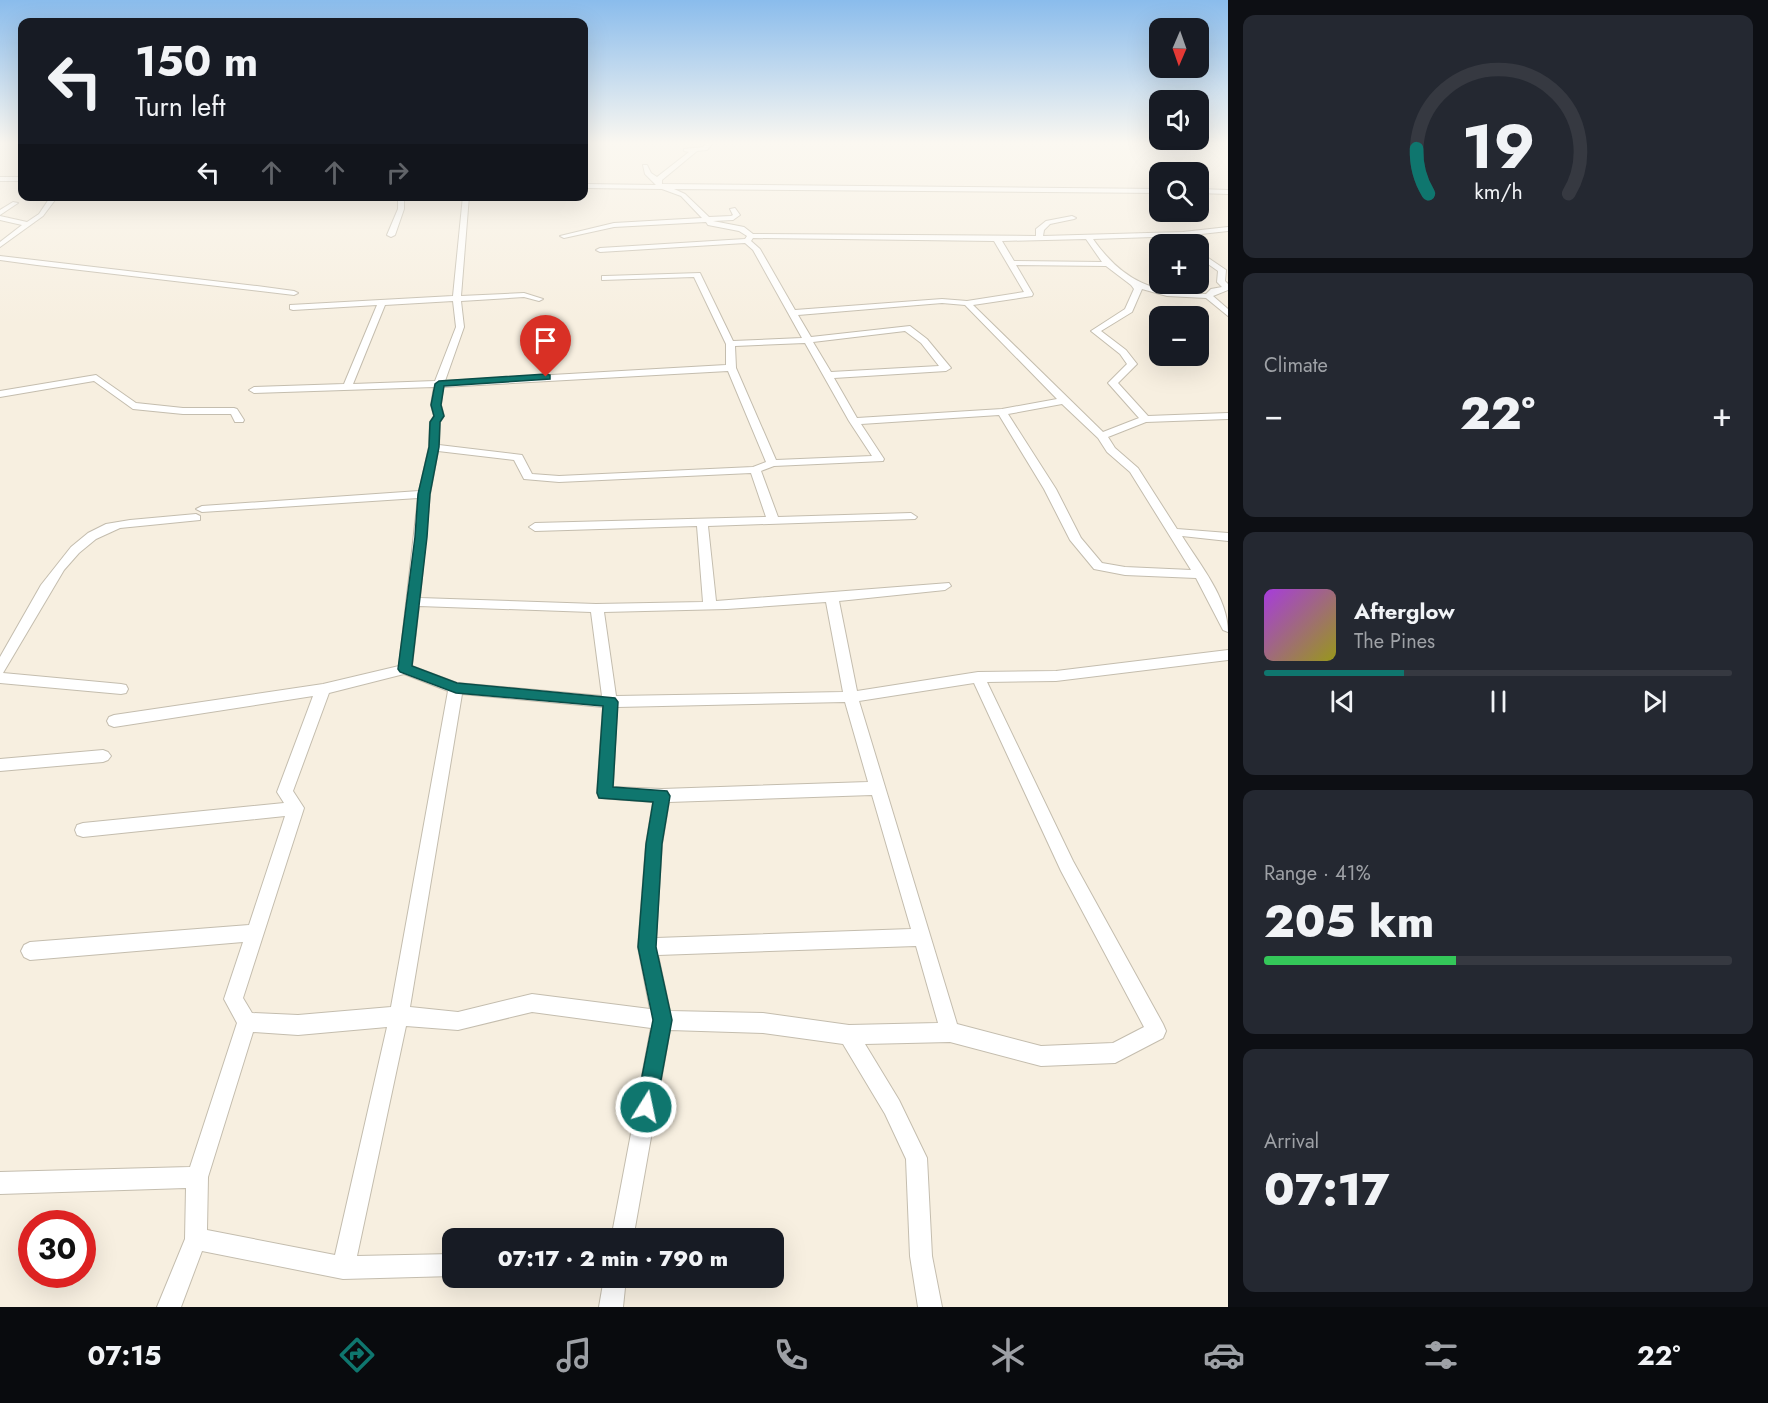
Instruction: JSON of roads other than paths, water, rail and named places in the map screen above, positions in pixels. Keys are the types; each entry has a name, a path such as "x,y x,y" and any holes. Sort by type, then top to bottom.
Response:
{"street":[{"path":"0,213 14,203"},
{"path":"0,245 41,215 50,203"},
{"path":"391,235 401,203"},
{"path":"405,669 424,494 434,447 435,422 439,416 436,405 439,384 460,327 457,299 465,203"},
{"path":"434,447 518,457 528,477 559,479 755,470 772,464 879,459 854,421 749,239 741,229 705,219 690,203"},
{"path":"564,236 614,225 733,218 737,215 733,209"},
{"path":"1039,239 1040,229 1048,222 1072,218"},
{"path":"0,219 26,224"},
{"path":"1172,234 1228,229"},
{"path":"600,250 749,239 1039,239 1149,235"},
{"path":"793,313 942,301 967,303 1029,294 1017,277 1014,263 996,238"},
{"path":"1089,238 1107,264 1135,284 1159,294 1208,296 1228,313"},
{"path":"0,258 55,267 174,277 294,293"},
{"path":"1208,296 1214,291 1228,288 1221,282 1225,270 1209,261"},
{"path":"1014,263 1107,264"},
{"path":"604,278 697,275 730,344 731,368 772,464"},
{"path":"1135,284 1138,289 1129,310 1095,331 1123,352 1132,364 1113,383 1145,419"},
{"path":"293,307 524,295 539,299"},
{"path":"348,385 382,303"},
{"path":"967,303 1102,436 1111,450 1134,470 1200,574 1226,620"},
{"path":"730,344 809,340 907,328 924,341 946,368 829,375"},
{"path":"254,390 348,385 439,384 731,368"},
{"path":"0,394 96,378 133,406 183,411 234,411 239,420"},
{"path":"854,421 1002,412 1064,401"},
{"path":"1002,412 1050,489 1076,540 1098,566 1125,572 1200,574"},
{"path":"1102,436 1145,419 1228,416"},
{"path":"755,470 773,520"},
{"path":"0,669 44,591 87,537 111,527 199,514 424,494"},
{"path":"536,527 911,517"},
{"path":"702,523 710,605"},
{"path":"1174,532 1217,539 1228,537"},
{"path":"414,602 597,608 710,605 831,599 945,586"},
{"path":"831,599 851,697 920,937 950,1032"},
{"path":"597,608 610,702 604,793 662,796 878,788"},
{"path":"114,722 323,689 405,669 456,688 610,702 851,697 978,677 1056,676 1228,655"},
{"path":"247,1022 298,1025 399,1016 458,1021 532,1003 662,1020 762,1023 849,1035 950,1032 1041,1056 1115,1053 1156,1031 1067,866 978,677"},
{"path":"0,678 121,689"},
{"path":"343,1268 399,1016 456,688"},
{"path":"296,808 285,792 323,689"},
{"path":"0,765 103,756"},
{"path":"624,1228 662,1020 647,947 654,844 662,796"},
{"path":"83,830 296,808"},
{"path":"169,1307 196,1239 196,1177 247,1022 233,999 296,808"},
{"path":"30,951 253,933"},
{"path":"647,947 920,937"},
{"path":"849,1035 892,1107 915,1158 921,1256 930,1307"},
{"path":"0,1183 196,1177"},
{"path":"196,1239 343,1268 442,1265"},
{"path":"611,1307 614,1288"}]}
